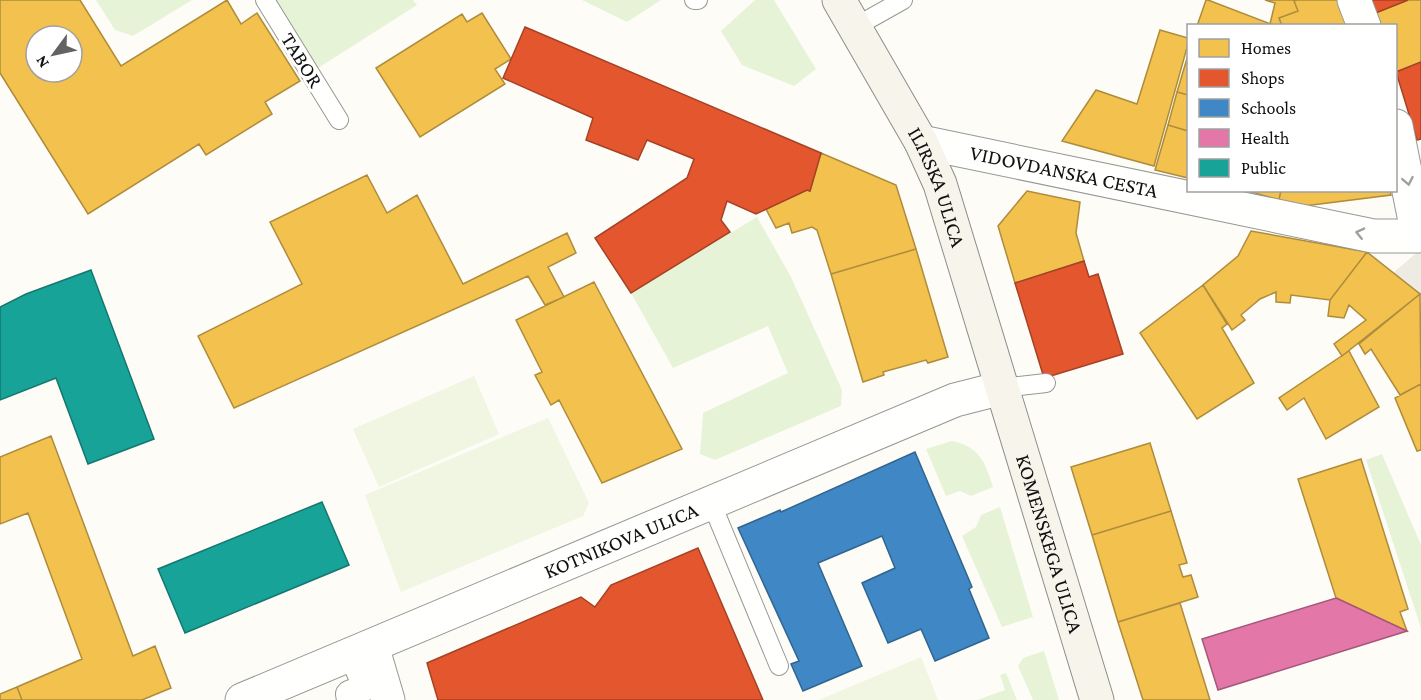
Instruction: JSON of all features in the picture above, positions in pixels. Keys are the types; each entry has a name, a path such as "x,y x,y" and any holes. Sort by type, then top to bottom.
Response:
{"main road":[{"name":"ILIRSKA ULICA","path":"847,14 921,142 948,207 1002,388"},
{"name":"KOMENSKEGA ULICA","path":"1002,388 1097,700"}],"street":[{"path":"1354,0 1363,24"},
{"path":"1397,135 1420,239"},
{"name":"VIDOVDANSKA CESTA","path":"921,142 1373,236 1420,239"},
{"name":"KOTNIKOVA ULICA","path":"242,700 955,400 1002,388"},
{"path":"350,700 349,694 366,687 362,650"},
{"path":"362,650 388,700"}],"lane":[{"name":"TABOR","path":"265,0 339,120"},
{"path":"847,14 903,0"},
{"path":"1002,388 1046,383"},
{"path":"711,502 779,666"}],"green space":[{"path":"96,0 192,0 133,36 115,30"},
{"path":"276,0 413,0 417,5 318,68"},
{"path":"582,0 661,0 627,22"},
{"path":"755,0 774,0 816,69 794,86 742,65 721,31"},
{"path":"757,217 791,277 842,390 841,406 715,460 700,454 703,413 788,373 768,326 673,368 631,293"},
{"path":"474,376 499,434 379,487 353,429"},
{"path":"548,418 589,503 583,516 401,592 365,495"},
{"path":"952,441 969,447 980,457 993,487 971,496 960,491 946,496 926,449"},
{"path":"1382,454 1421,545 1421,628 1366,460"},
{"path":"1000,507 1033,617 1002,627 962,536 976,527 981,515"},
{"path":"1044,651 1059,700 1033,700 1018,666 1023,658"},
{"path":"921,657 938,700 819,700"},
{"path":"1006,673 1017,700 977,700 1005,690 1000,675"}],"shaded area":[{"path":"1421,249 1421,295 1393,273"}],"building: Homes":[{"path":"0,0 80,0 121,66 227,0 241,24 257,13 300,81 265,102 272,114 206,155 199,144 88,214 0,73"},
{"path":"1206,0 1208,0 1271,24 1198,24"},
{"path":"1265,0 1297,0 1294,1 1298,11 1279,18 1281,24 1270,24 1275,3"},
{"path":"1341,0 1351,24 1281,24 1279,18 1298,11 1294,1"},
{"path":"1408,0 1421,0 1421,62 1397,72 1397,24 1376,24 1373,14"},
{"path":"482,13 511,59 495,69 505,84 420,137 376,68 462,14 467,22"},
{"path":"1160,30 1187,38 1187,48 1154,166 1062,141 1096,90 1137,104"},
{"path":"1187,58 1187,95 1177,92"},
{"path":"1177,92 1187,95 1187,131 1168,125"},
{"path":"1168,125 1187,131 1187,178 1155,170"},
{"path":"821,153 896,185 916,249 831,274 817,230 812,227 792,233 789,223 776,228 766,209 807,190 810,191"},
{"path":"367,175 387,213 417,195 463,284 567,233 576,253 548,267 564,297 545,305 528,276 234,408 198,336 302,284 270,222"},
{"path":"1027,191 1080,202 1076,233 1084,261 1015,283 998,226"},
{"path":"1252,192 1281,192 1279,200"},
{"path":"1281,192 1390,192 1391,195 1304,206 1279,200"},
{"path":"1251,231 1367,252 1330,300 1291,295 1290,303 1276,302 1276,292 1260,299 1241,315 1245,320 1232,330 1203,285 1238,256"},
{"path":"916,249 948,357 928,363 926,360 883,372 884,375 863,382 831,274"},
{"path":"1367,252 1420,294 1342,356 1334,344 1366,320 1349,305 1344,318 1328,316 1330,300"},
{"path":"594,282 682,449 602,483 559,400 551,405 535,375 542,372 516,320"},
{"path":"1203,285 1227,324 1222,328 1254,383 1197,419 1140,333"},
{"path":"1420,294 1421,384 1400,395 1371,349 1365,354 1359,344"},
{"path":"1349,351 1379,407 1326,439 1304,398 1287,410 1279,398"},
{"path":"1421,384 1421,450 1417,451 1395,398"},
{"path":"51,436 133,656 155,646 171,688 142,700 22,700 17,687 82,659 28,513 0,524 0,457"},
{"path":"1150,443 1171,511 1092,535 1071,467"},
{"path":"1361,459 1408,609 1400,612 1407,631 1336,598 1298,479"},
{"path":"1171,511 1187,563 1179,565 1183,577 1191,575 1198,597 1118,622 1092,535"},
{"path":"1180,603 1210,700 1143,700 1118,622"},
{"path":"17,687 22,700 0,700 0,694"}],"building: Shops":[{"path":"1368,0 1408,0 1373,14"},
{"path":"525,27 821,153 810,191 807,190 756,214 727,201 721,220 730,232 631,293 595,238 687,178 694,159 647,140 638,160 586,140 593,118 503,78"},
{"path":"1421,62 1421,139 1417,140 1397,72"},
{"path":"1084,261 1089,277 1098,274 1123,354 1044,378 1015,283"},
{"path":"698,548 763,700 438,700 427,663 581,597 595,607 611,585"}],"building: Schools":[{"path":"915,452 972,587 969,589 989,638 935,661 921,629 888,643 862,583 895,568 882,536 818,563 862,666 803,691 791,664 799,661 738,528 780,510 781,512"}],"building: Health":[{"path":"1336,598 1407,631 1218,690 1202,639"}],"building: Public":[{"path":"91,270 154,439 88,464 56,378 0,400 0,307 26,294"},
{"path":"322,502 349,565 185,633 158,569"}]}
